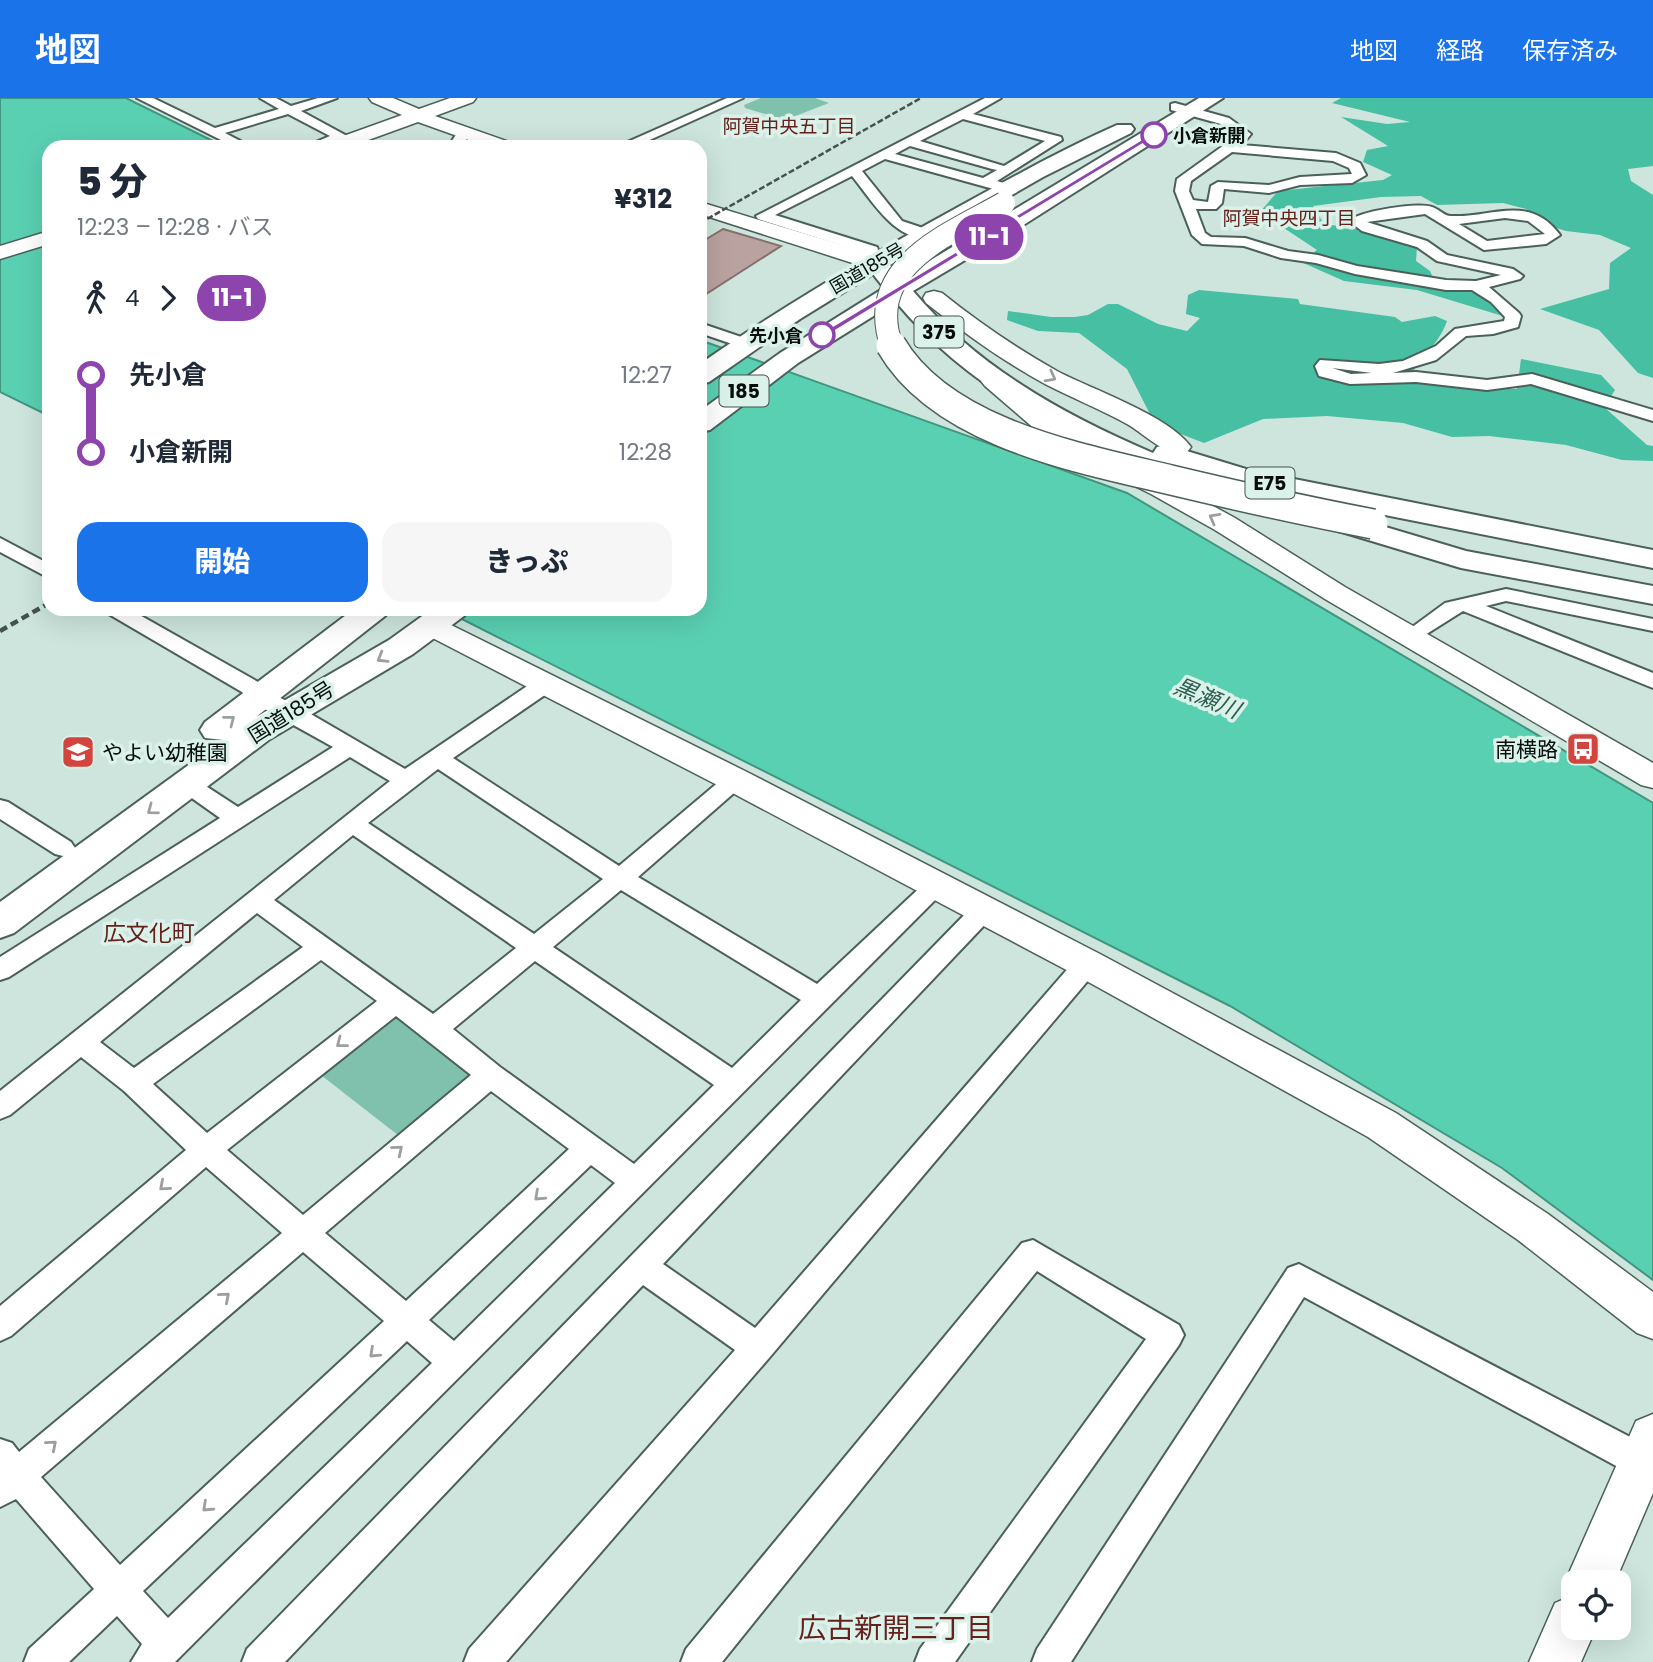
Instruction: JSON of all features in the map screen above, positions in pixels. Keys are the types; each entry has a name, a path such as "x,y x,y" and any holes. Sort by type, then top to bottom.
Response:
{"highway":[{"name":"国道185号","path":"707,371 740,347 876,262 927,233 1008,200 1091,143 1186,105 1213,98"},
{"name":"国道185号","path":"707,419 789,358 916,290 1186,105"},
{"path":"1008,200 939,240 912,260 889,290 885,305 886,334 901,362 915,379 955,408 985,423 1051,448 1168,480 1653,569"},
{"name":"375","path":"876,262 916,290 983,371"},
{"name":"E75","path":"916,290 1032,389 1080,417 1129,439 1239,476 1653,559"},
{"name":"E75","path":"983,371 1017,397 1073,428 1132,455 1242,494 1461,559 1653,596"},
{"path":"1374,519 1653,580"},
{"name":"国道185号","path":"0,923 187,784 367,616"},
{"name":"国道185号","path":"0,894 274,704 361,671 441,618"}],"street":[{"path":"143,98 231,140"},
{"path":"265,98 341,136 330,140"},
{"path":"214,132 331,98"},
{"path":"378,98 419,116 460,140"},
{"path":"351,140 467,98"},
{"path":"639,140 737,98"},
{"path":"876,262 872,250 763,216 995,98"},
{"path":"1186,105 1226,121 1245,134 1244,138 1231,148 1184,179 1182,191 1199,235 1207,241 1245,242 1286,255 1318,259 1355,270 1446,285 1476,286 1515,276 1508,272 1442,258 1422,244 1367,228 1356,221 1368,216 1428,210 1484,246 1546,240 1553,235 1523,213 1447,221"},
{"path":"984,120 1005,111"},
{"path":"962,115 1056,139 986,182"},
{"path":"944,124 994,153"},
{"path":"1044,136 1062,125"},
{"path":"952,173 994,153 1022,130"},
{"path":"927,133 994,153"},
{"path":"909,142 994,153 1030,146"},
{"path":"1188,204 1211,206 1215,203 1218,186 1269,189 1300,181 1352,179 1359,175 1355,166 1336,157 1231,148"},
{"path":"884,155 986,182 1008,200"},
{"path":"855,170 897,224 927,233"},
{"path":"707,210 876,262"},
{"path":"0,253 42,239"},
{"path":"1476,286 1506,307 1513,316 1512,324 1461,332 1448,347 1408,365 1381,369 1326,363 1323,366 1325,372 1350,379 1423,377 1487,386 1518,379 1532,380 1653,415"},
{"path":"916,290 1016,358 1136,418 1178,447"},
{"path":"707,331 740,347"},
{"path":"983,371 1012,398 1066,440 1215,519 1335,593 1653,777"},
{"path":"1231,500 1279,547 1335,593"},
{"path":"0,544 42,568"},
{"path":"1410,636 1440,614 1464,604 1507,595 1653,625"},
{"path":"1464,604 1653,681"},
{"path":"126,616 406,780"},
{"path":"441,618 547,683 1087,964 1382,1125 1533,1227 1653,1318"},
{"path":"0,1107 406,780 547,683"},
{"path":"0,970 350,746"},
{"path":"437,758 620,878 819,998"},
{"path":"434,1029 677,832 735,780"},
{"path":"187,784 239,819"},
{"path":"0,808 63,848"},
{"path":"353,824 733,1083"},
{"path":"490,1075 6,1473 117,1591 158,1653 455,1362 819,998 936,887"},
{"path":"257,900 635,1181"},
{"path":"260,1662 983,911"},
{"path":"134,1083 320,948"},
{"path":"482,1662 758,1348 1087,964"},
{"path":"0,1326 206,1150 395,1002"},
{"path":"80,1041 134,1083 206,1150 455,1362"},
{"path":"42,1662 589,1149"},
{"path":"699,1662 1033,1252 1168,1335 933,1662"},
{"path":"640,1266 758,1348"},
{"path":"1050,1662 1299,1278 1648,1449 1595,1570"},
{"path":"1555,1662 1565,1640"}],"shaded area":[{"path":"761,98 815,98 829,103 785,120 745,108 744,105"},
{"path":"1341,98 1653,98 1653,166 1628,169 1631,181 1653,195 1653,378 1638,373 1599,330 1540,309 1609,289 1610,263 1631,248 1600,235 1550,226 1526,209 1503,203 1437,205 1421,196 1381,197 1313,206 1322,221 1330,225 1351,227 1417,247 1416,261 1430,271 1434,280 1483,297 1492,302 1506,317 1417,290 1344,281 1301,262 1317,250 1260,212 1278,191 1383,180 1392,175 1363,162 1367,150 1388,146 1341,117 1387,124 1410,122 1332,103"},
{"path":"1199,290 1298,299 1300,304 1395,317 1402,322 1435,316 1447,321 1407,383 1517,389 1521,359 1601,375 1615,390 1604,407 1647,445 1653,446 1653,461 1622,460 1566,445 1489,436 1452,437 1403,423 1327,416 1263,419 1204,443 1155,424 1127,369 1079,333 1038,331 1007,320 1008,311 1051,317 1075,317 1088,315 1108,304 1118,304 1158,324 1187,331 1200,318 1186,314 1188,295"},
{"path":"398,1015 472,1071 472,1080 403,1139 317,1072 386,1016"}],"water":[{"path":"0,98 126,98 211,140 42,140 42,413 0,392"},
{"name":"黒瀬川","path":"707,343 1127,493 1653,803 1653,1280 1502,1168 1230,1006 456,616 707,616"}],"building":[{"path":"723,229 781,246 707,294 707,239"}],"railway":[{"path":"707,219 921,98"},
{"path":"0,631 42,607"}],"bus line":[{"name":"11-1","path":"822,335 984,240 1154,135"}],"place":[{"name":"小倉新開","path":"1154,135"},
{"name":"先小倉","path":"822,335"},
{"name":"南横路","path":"1583,749"},
{"name":"やよい幼稚園","path":"78,752"}],"district":[{"name":"阿賀中央五丁目","path":"789,126"},
{"name":"阿賀中央四丁目","path":"1289,218"},
{"name":"広文化町","path":"149,933"},
{"name":"広古新開三丁目","path":"896,1628"}]}
